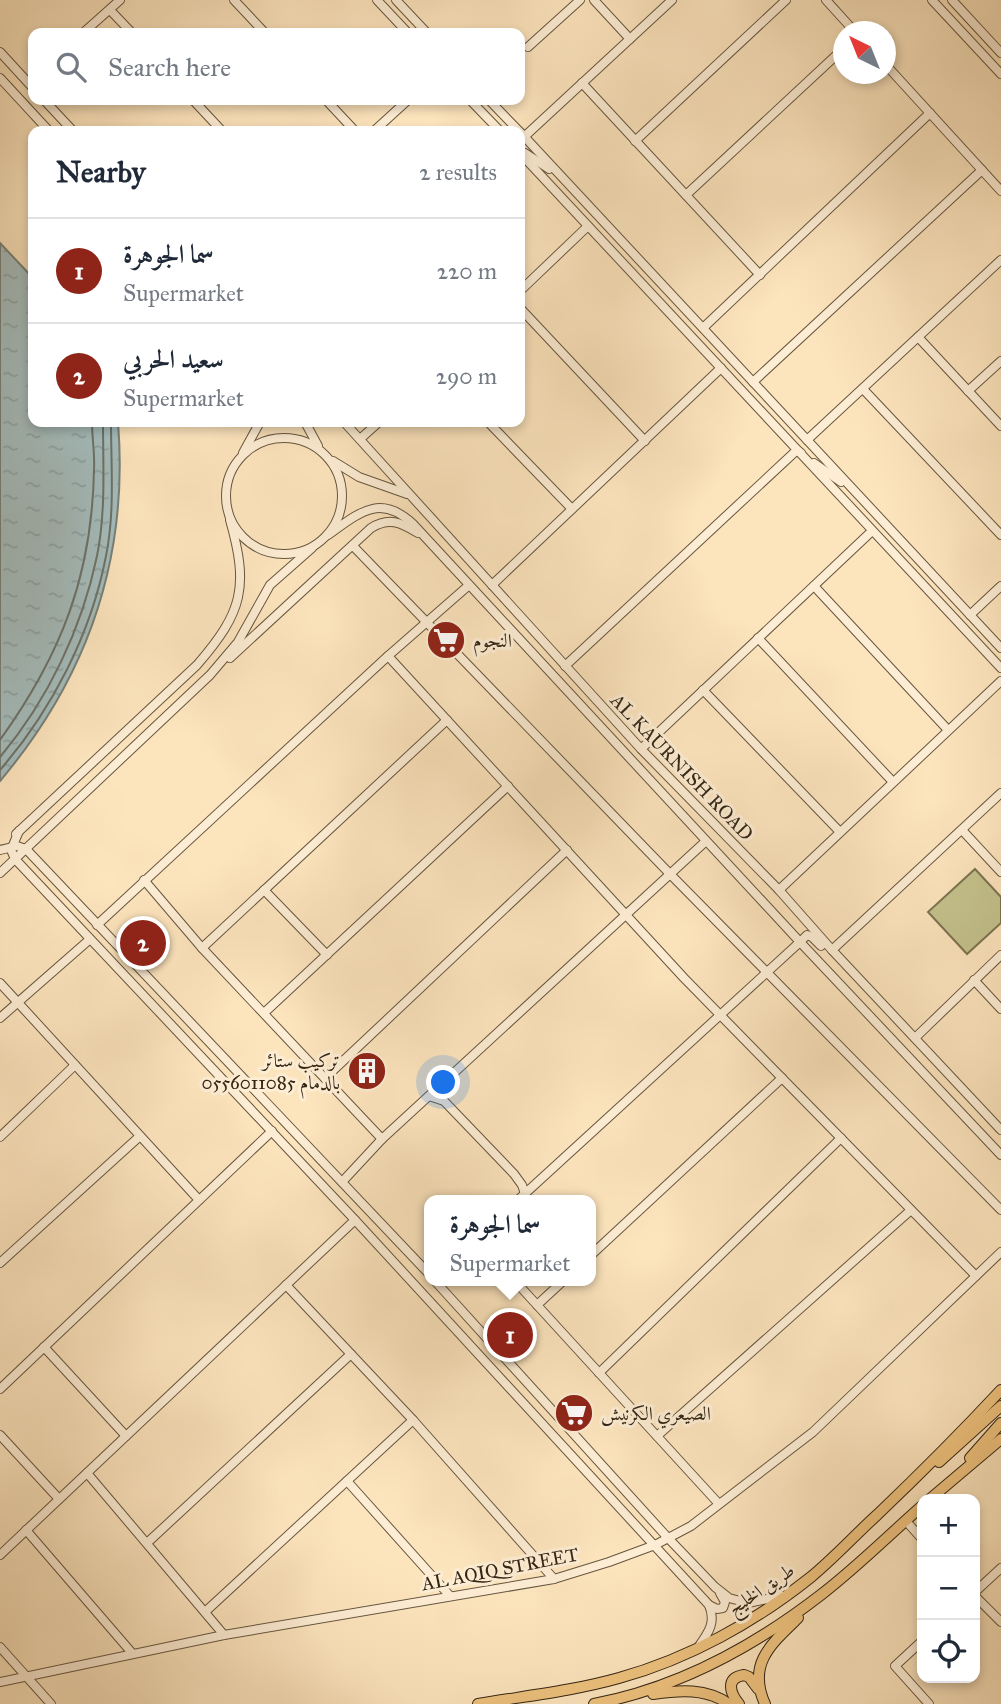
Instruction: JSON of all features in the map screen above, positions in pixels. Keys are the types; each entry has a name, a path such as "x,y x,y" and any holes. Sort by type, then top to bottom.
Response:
{"main road":[{"name":"طريق الخليج","path":"478,1704 620,1678 699,1646 744,1623 814,1574 900,1493 1001,1390"},
{"path":"900,1493 950,1454 1001,1406"},
{"path":"950,1482 1001,1423"},
{"path":"936,1494 1001,1439"},
{"name":"طريق الخليج","path":"594,1704 680,1679 788,1620 824,1593 917,1511"},
{"path":"760,1693 759,1675 765,1653 824,1593"},
{"path":"739,1704 730,1688 735,1678 744,1675 749,1677 765,1704"},
{"path":"621,1698 691,1691 715,1696 729,1704"}],"street":[{"path":"89,28 120,0"},
{"path":"234,0 260,28"},
{"path":"377,0 403,28"},
{"path":"396,0 422,28"},
{"path":"528,47 580,0"},
{"path":"594,0 630,39"},
{"path":"525,130 582,83 672,0"},
{"path":"635,141 786,0"},
{"path":"826,0 845,21"},
{"path":"932,0 1001,74"},
{"path":"952,0 1001,53"},
{"path":"110,10 127,28"},
{"path":"0,52 28,79"},
{"path":"686,195 833,58"},
{"path":"896,76 1001,191"},
{"path":"0,78 44,126"},
{"path":"582,83 760,275"},
{"path":"49,105 68,126"},
{"path":"198,105 217,126"},
{"path":"331,105 350,126"},
{"path":"379,126 403,105"},
{"path":"475,105 495,126"},
{"path":"494,105 514,126"},
{"path":"703,328 930,113"},
{"path":"525,137 1001,648"},
{"path":"525,155 561,176"},
{"path":"525,157 1001,668"},
{"path":"752,382 982,170"},
{"path":"525,285 589,226"},
{"path":"807,440 1001,260"},
{"path":"525,313 645,441"},
{"path":"918,337 1001,426"},
{"path":"968,391 1001,360"},
{"path":"492,585 721,368"},
{"path":"863,389 1001,534"},
{"path":"0,849 197,665 220,636 234,609 241,584 241,562 226,504 226,487 231,471 257,427"},
{"path":"307,427 320,449 330,458 359,477 394,488 415,500"},
{"name":"AL KAURNISH ROAD","path":"349,427 641,749 779,890 1001,1130"},
{"path":"360,439 373,427"},
{"path":"493,427 572,509"},
{"path":"240,457 254,446 270,439 296,439 320,449"},
{"path":"797,450 858,495"},
{"path":"565,666 797,450"},
{"path":"210,675 238,642 270,584 328,535 337,520 342,504 342,487 330,458"},
{"name":"AL KAURNISH ROAD","path":"328,535 356,515 379,508 400,513 1001,1156"},
{"path":"230,520 241,536 256,548 274,554 294,554 312,548"},
{"path":"0,873 371,528 390,521 402,524 423,537"},
{"path":"641,749 872,531"},
{"path":"353,546 670,874 1001,1210"},
{"path":"97,925 388,656 468,586"},
{"path":"814,586 948,730"},
{"path":"970,615 1001,586"},
{"path":"758,639 893,782"},
{"path":"388,656 627,915 976,1276"},
{"path":"779,890 1001,681"},
{"path":"704,690 840,832"},
{"path":"202,948 447,720"},
{"path":"264,1013 508,786"},
{"path":"832,950 1001,793"},
{"path":"962,830 1001,872"},
{"path":"19,831 12,846 15,859 355,1220 709,1605 717,1609 724,1605 724,1599 715,1587 440,1286"},
{"path":"342,1182 382,1139 706,841"},
{"path":"0,849 12,846 26,849 424,1270"},
{"path":"325,1078 567,850"},
{"path":"145,880 202,948 382,1139"},
{"path":"264,890 327,955"},
{"path":"524,1195 807,936 812,937 846,972 861,981"},
{"path":"0,1018 89,940"},
{"path":"915,1038 1001,955"},
{"path":"974,981 1001,1009"},
{"path":"0,983 199,1200"},
{"path":"0,1137 75,1065"},
{"path":"596,1250 782,1078"},
{"path":"429,1096 444,1101 514,1174 522,1185 522,1195"},
{"path":"0,1389 272,1131"},
{"path":"0,1263 140,1136"},
{"path":"599,1373 841,1138"},
{"path":"657,1436 911,1210"},
{"path":"0,1555 355,1220"},
{"name":"AL AQIQ STREET","path":"0,1682 224,1634 555,1579 655,1545 691,1526 813,1432 1001,1252"},
{"path":"286,1285 413,1419 555,1579"},
{"path":"520,1286 719,1504"},
{"path":"537,1305 558,1286"},
{"path":"44,1347 126,1436"},
{"path":"147,1543 351,1354"},
{"path":"205,1612 413,1419"},
{"path":"0,1436 60,1499"},
{"path":"87,1473 224,1634"},
{"path":"347,1481 450,1596"},
{"path":"906,1521 917,1533"},
{"path":"26,1530 132,1653"},
{"path":"980,1589 1001,1568"},
{"path":"715,1587 729,1598 748,1603 788,1594"},
{"path":"980,1599 1001,1622"},
{"path":"699,1646 712,1626 713,1616 709,1605"},
{"path":"917,1646 895,1666 929,1704"},
{"path":"0,1647 51,1704"}],"shaded area":[{"path":"975,869 1001,897 1001,923 967,954 928,912"}],"water":[{"path":"0,243 28,273 28,427 118,427 120,472 117,521 109,568 79,658 31,741 0,781"}],"place":[{"name":"النجوم","path":"446,640"},
{"name":"سعيد الحربي","path":"143,943"},
{"name":"تركيب ستائر بالدمام 0556011085","path":"367,1071"},
{"name":"سما الجوهرة","path":"510,1335"},
{"name":"الصيعري الكرنيش","path":"574,1413"}]}
